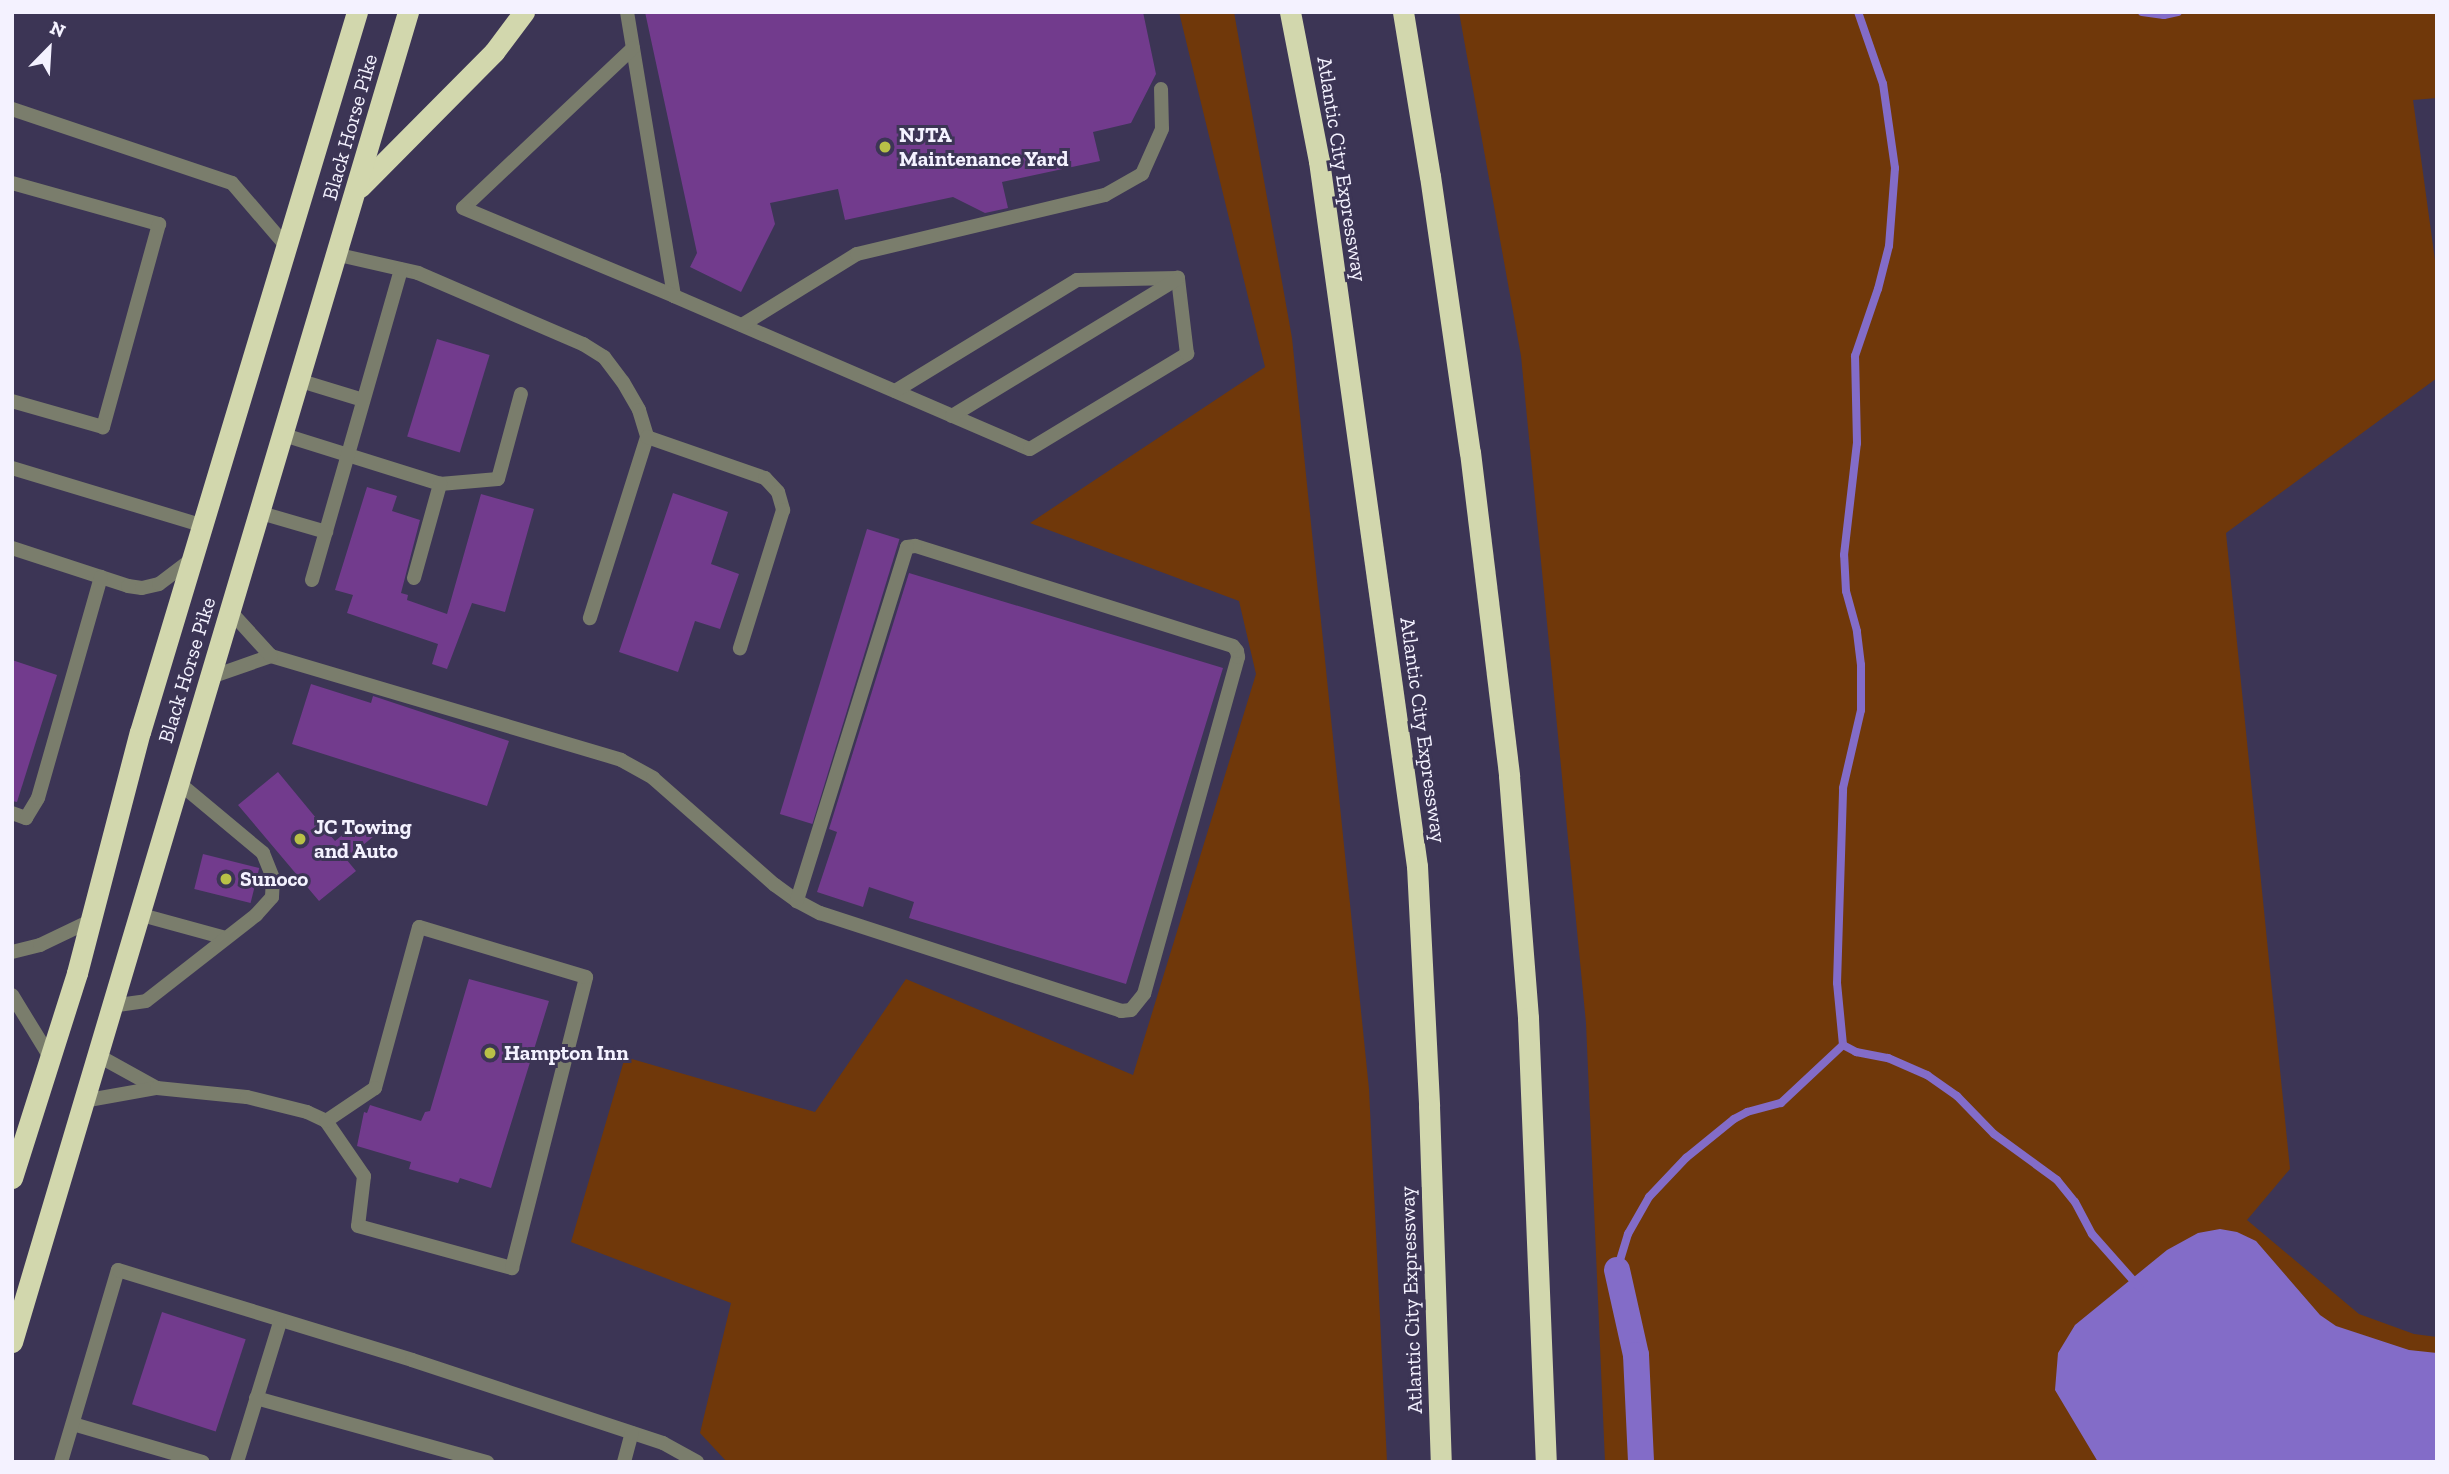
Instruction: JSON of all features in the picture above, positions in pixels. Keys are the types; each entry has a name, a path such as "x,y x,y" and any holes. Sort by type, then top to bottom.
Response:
{"highway":[{"name":"Black Horse Pike","path":"12,1178 16,1156 50,1057 90,922 140,732 358,12"},
{"name":"Black Horse Pike","path":"12,1342 138,914 339,255 408,12"},
{"path":"358,188 494,52 524,12"},
{"path":"1281,12 1319,162"},
{"name":"Atlantic City Expressway","path":"1290,12 1319,162 1417,866 1429,1106 1441,1462"},
{"path":"1403,12 1470,452 1509,776 1528,1018 1546,1462"}],"lane":[{"path":"627,12 674,296"},
{"path":"633,48 463,208 1030,449 1187,354 1178,278"},
{"path":"741,325 857,254 1105,195 1142,174 1162,129 1161,89"},
{"path":"12,109 232,183 288,248"},
{"path":"12,183 159,224 103,427 12,401"},
{"path":"339,255 418,273 583,344 604,357 639,410 647,437 590,618"},
{"path":"312,580 401,270"},
{"path":"895,391 1077,280 1178,278"},
{"path":"952,416 1178,278"},
{"path":"301,381 363,400"},
{"path":"284,435 440,484 498,479 521,394"},
{"path":"647,437 765,478 778,492 783,510 740,648"},
{"path":"12,468 204,526"},
{"path":"414,578 440,484"},
{"path":"261,513 326,532"},
{"path":"231,612 271,656 621,760 653,778 775,885 797,901 846,922 1121,1011 1130,1010 1144,994 1238,657 1237,651 1233,646 915,547 907,547 797,901"},
{"path":"12,548 128,586 159,584 195,557"},
{"path":"12,813 26,818 38,798 101,577"},
{"path":"211,677 271,656"},
{"path":"111,1006 146,1001 256,915 272,897 273,878 263,853 178,783"},
{"path":"138,914 226,938"},
{"path":"12,952 40,945 90,922"},
{"path":"83,1101 157,1088 247,1097 307,1112 326,1121 364,1176 358,1226 512,1268 586,977 419,927 375,1088 326,1121"},
{"path":"12,995 50,1057"},
{"path":"97,1055 157,1088"},
{"path":"61,1462 118,1270 280,1322 412,1360 663,1443 697,1462"},
{"path":"237,1462 280,1322"},
{"path":"256,1398 487,1462"},
{"path":"73,1424 203,1462"},
{"path":"624,1462 632,1433"}],"shaded area":[{"path":"1179,12 1234,12 1292,338 1369,1089 1387,1462 727,1462 700,1433 731,1303 571,1242 625,1057 815,1112 906,979 1133,1075 1256,674 1239,601 1030,523 1265,367"},
{"path":"1459,12 2437,12 2437,98 2413,100 2437,275 2437,378 2226,533 2290,1169 2247,1220 2359,1314 2414,1334 2437,1337 2437,1462 1605,1462 1586,1023 1521,356"},
{"path":"2220,1229 2237,1232 2256,1241 2320,1315 2336,1326 2409,1350 2437,1353 2437,1462 2098,1462 2055,1390 2058,1353 2075,1325 2167,1250 2198,1233"}],"building":[{"name":"NJTA Maintenance Yard","path":"645,12 1143,12 1156,74 1131,123 1093,132 1100,161 1002,182 1008,208 985,213 953,197 845,220 838,189 770,203 775,224 741,292 690,267 697,253"},
{"path":"437,339 490,355 460,453 407,437"},
{"path":"367,487 397,496 392,511 420,520 401,593 408,595 407,600 447,614 481,494 534,509 505,612 472,603 447,669 432,664 438,644 347,613 353,595 335,590"},
{"path":"673,493 728,512 711,564 739,574 720,629 695,621 678,672 619,652"},
{"path":"867,529 900,539 812,824 780,814"},
{"path":"909,573 1223,668 1126,984 909,918 914,902 869,887 863,907 817,892 837,832 829,829"},
{"path":"12,660 57,675 17,802 12,801"},
{"path":"311,684 371,703 373,696 509,741 487,806 292,744"},
{"name":"JC Towing and Auto","path":"278,772 335,841 361,820 374,836 346,859 356,871 319,901 238,805"},
{"path":"203,854 259,868 251,903 194,889"},
{"name":"Hampton Inn","path":"469,979 549,1001 491,1188 460,1178 458,1183 409,1169 411,1162 357,1146 364,1112 367,1113 370,1105 421,1121 425,1112 430,1111"},
{"path":"162,1312 246,1339 216,1431 132,1404"}],"waterway":[{"path":"1843,1045 1837,983 1843,788 1861,710 1861,665 1857,631 1846,591 1844,555 1857,443 1855,356 1878,289 1889,246 1895,168 1883,84 1858,12"},
{"path":"2142,12 2164,15 2178,12"},
{"path":"1843,1045 1856,1052 1888,1058 1927,1075 1957,1096 1994,1134 2057,1180 2075,1202 2092,1234 2139,1287"},
{"path":"1617,1270 1628,1234 1649,1197 1686,1158 1734,1119 1747,1112 1781,1103 1843,1045"},
{"path":"1617,1270 1636,1355 1641,1462"}],"place":[{"name":"NJTA Maintenance Yard","path":"885,147"},
{"name":"JC Towing and Auto","path":"300,839"},
{"name":"Sunoco","path":"226,879"},
{"name":"Hampton Inn","path":"490,1053"}]}
